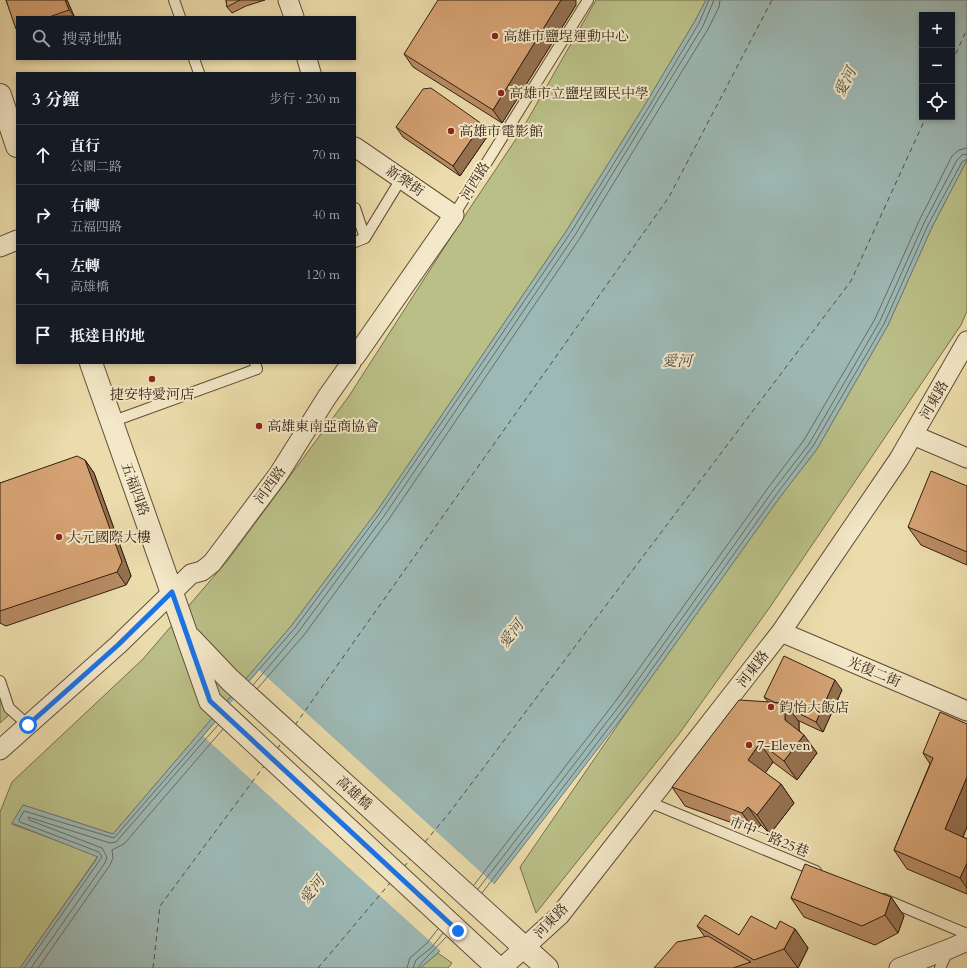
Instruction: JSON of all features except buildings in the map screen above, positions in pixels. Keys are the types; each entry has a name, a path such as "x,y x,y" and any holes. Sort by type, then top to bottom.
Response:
{"street":[{"path":"288,0 294,16"},
{"path":"307,60 311,72"},
{"path":"0,95 16,143"},
{"name":"新樂街","path":"356,148 454,215"},
{"name":"河西路","path":"356,356 454,215"},
{"path":"0,247 16,240"},
{"name":"河東路","path":"502,968 560,915 781,632 899,459 967,342"},
{"name":"五福四路","path":"91,364 189,637 210,701 498,968"},
{"name":"河西路","path":"0,750 118,645 191,574 202,571 212,563 278,475 327,397 350,364"},
{"path":"914,435 967,458"},
{"name":"光復二街","path":"781,632 967,711"},
{"name":"五福四路","path":"189,637 230,680"},
{"name":"高雄橋","path":"230,680 547,968"},
{"path":"899,968 949,950 967,940"}],"lane":[{"path":"174,0 180,16"},
{"name":"河西路","path":"454,215 588,0"},
{"path":"194,60 199,72"},
{"path":"356,242 365,238 402,179"},
{"path":"356,211 365,238"},
{"path":"111,422 256,366"},
{"path":"0,682 9,708 28,725"},
{"name":"市中一路25巷","path":"649,802 827,876"},
{"path":"871,894 967,934"},
{"path":"940,968 949,950"}],"green space":[{"path":"596,0 706,0 643,108 567,230 377,511 292,625 113,834 23,805 12,824 98,856 20,968 0,968 0,812 12,782 143,659 228,560 349,396 460,223 520,133"},
{"path":"967,160 967,311 961,325 770,607 679,734 536,913 520,867 630,707 780,497 817,449 888,325 932,227"},
{"path":"0,689 10,714 0,723"},
{"path":"438,953 452,963 448,968 420,968"}],"water":[{"name":"愛河","path":"706,0 967,0 967,160 932,227 888,325 817,449 780,497 630,707 493,885 438,953 420,968 20,968 98,857 12,823 23,805 113,834 292,625 377,511 567,230 643,108"}],"pier":[{"path":"259,670 495,885 442,952 203,736"}],"ferry route":[{"path":"295,725 669,197 772,0"},
{"path":"955,55 967,29"},
{"path":"425,842 450,812 851,281 925,120"},
{"path":"277,749 282,742"},
{"path":"153,968 160,906 264,766"},
{"path":"404,867 411,858"},
{"path":"318,968 390,883"}],"place":[{"name":"高雄市鹽埕運動中心","path":"495,36"},
{"name":"高雄市立鹽埕國民中學","path":"501,93"},
{"name":"高雄市電影館","path":"451,131"},
{"name":"捷安特愛河店","path":"152,379"},
{"name":"高雄東南亞商協會","path":"259,426"},
{"name":"大元國際大樓","path":"59,537"},
{"name":"鈞怡大飯店","path":"771,707"},
{"name":"7-Eleven","path":"749,745"}],"route":[{"path":"28,725 118,645 172,592 189,637 195,660 210,701 458,931"}]}
